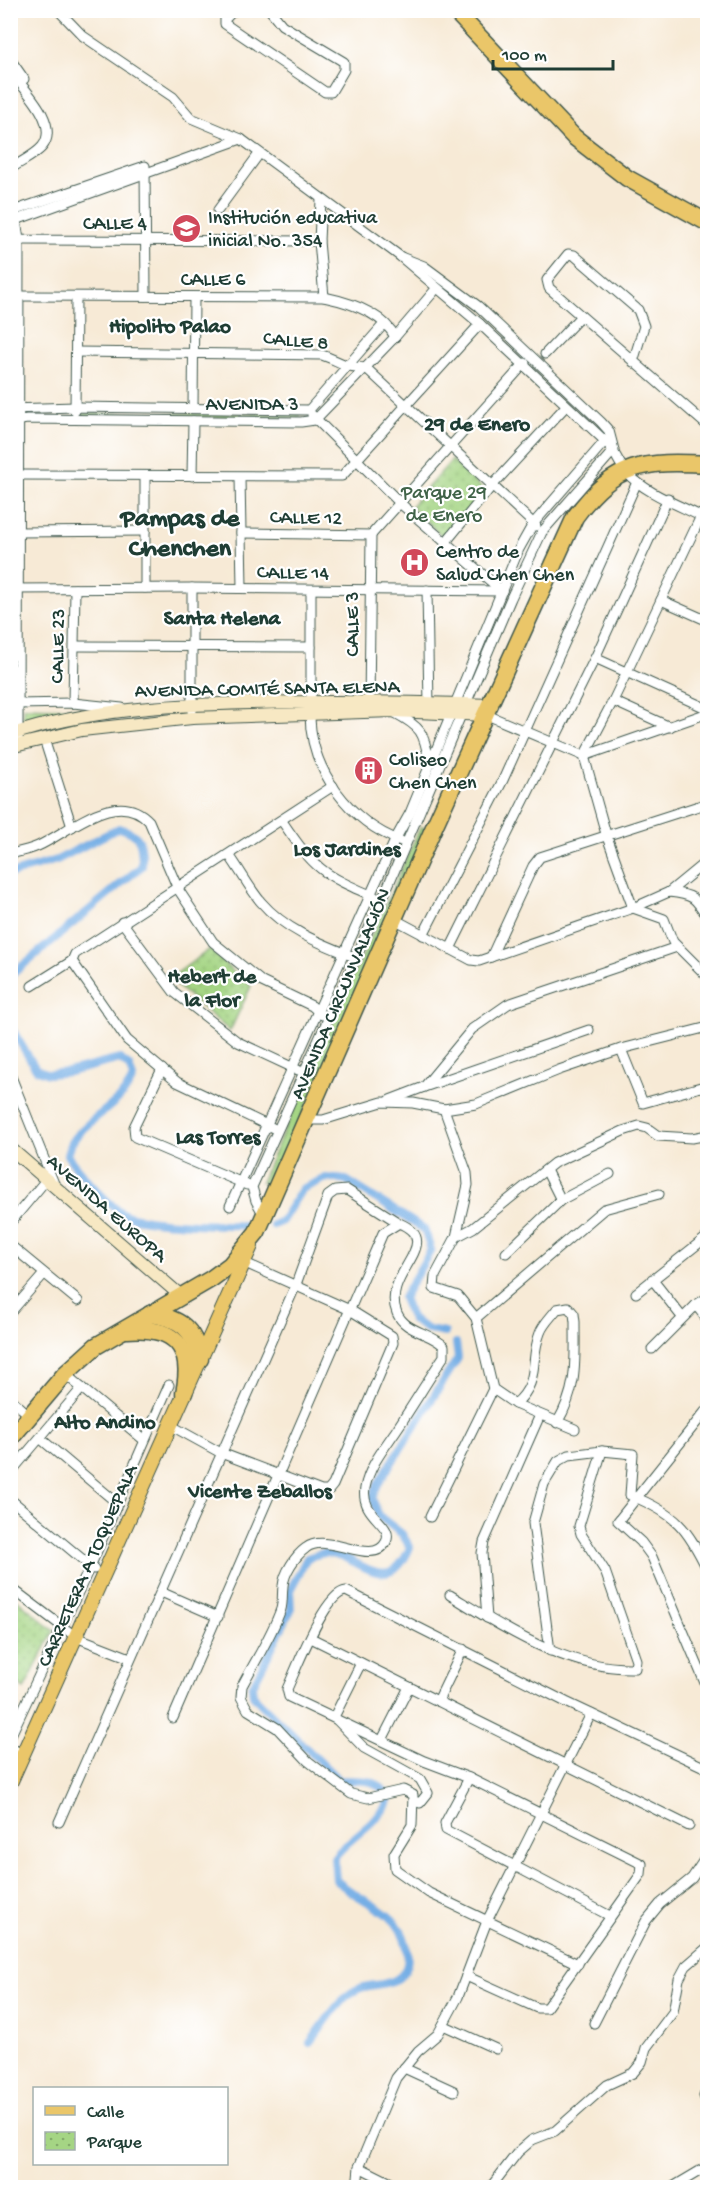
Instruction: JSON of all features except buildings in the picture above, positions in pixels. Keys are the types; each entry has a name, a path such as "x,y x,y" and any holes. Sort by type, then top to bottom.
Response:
{"highway":[{"path":"454,10 574,137 627,178 708,223"},
{"name":"AVENIDA CIRCUNVALACIÓN","path":"10,1439 65,1374 96,1346 230,1265 261,1224 560,545 575,517 604,484 631,476 640,465 708,464"},
{"path":"150,1314 181,1321 197,1343 200,1359"},
{"path":"120,1330 150,1328 164,1332 176,1341 186,1361 187,1378 184,1393"}],"main road":[{"name":"AVENIDA CIRCUNVALACIÓN","path":"213,1330 261,1224"},
{"name":"CARRETERA A TOQUEPALA","path":"10,1783 213,1330"}],"street":[{"path":"58,10 82,36 173,97 191,118 241,139 401,257 480,324 605,441 614,450 631,476 704,518 584,756 606,834 633,908"},
{"path":"234,10 225,19 225,24 325,92 331,92 344,70 344,62 282,25 270,10"},
{"path":"10,59 43,110 48,135 41,148 10,168"},
{"path":"10,71 45,118"},
{"path":"241,139 12,216 15,239 16,296 14,421 17,532 14,589 16,704 14,740 44,739 82,730 153,721 311,708"},
{"path":"218,210 260,154"},
{"path":"146,170 146,296"},
{"path":"321,200 319,241 324,297"},
{"name":"CALLE 4","path":"15,239 319,241"},
{"path":"633,362 644,326 638,310 574,255 568,254 547,280 547,284 633,362 708,426"},
{"path":"401,257 424,266 478,306 601,422 609,431 614,450"},
{"name":"AVENIDA 3","path":"14,421 315,420 395,337 436,289"},
{"name":"CALLE 6","path":"16,296 324,297 355,306 391,329 395,337"},
{"path":"75,419 76,297"},
{"path":"193,408 194,297"},
{"path":"545,354 581,316"},
{"name":"AVENIDA 3","path":"14,409 75,407 309,410 384,324"},
{"path":"16,475 336,477 346,473 480,324"},
{"name":"CALLE 8","path":"76,352 322,355 346,367 366,368"},
{"path":"371,535 530,357"},
{"path":"366,368 449,448 542,532"},
{"path":"445,543 491,487 566,406"},
{"path":"309,410 315,420 401,504 511,598"},
{"path":"192,477 193,421"},
{"path":"261,1224 252,1187 279,1131 318,1008 396,838 410,813 429,762 519,549 533,524 605,441"},
{"path":"230,1206 267,1125 329,1018 357,958 511,598 542,532 614,450"},
{"path":"145,476 145,588"},
{"path":"423,935 503,780 525,732 631,476"},
{"path":"240,477 242,588"},
{"path":"450,949 595,658 668,498"},
{"path":"17,532 145,531"},
{"name":"CALLE 12","path":"241,533 371,535"},
{"name":"CALLE 3","path":"369,707 371,535"},
{"path":"192,588 192,718"},
{"name":"CALLE 14","path":"14,589 242,588 502,591"},
{"name":"CALLE 23","path":"73,703 75,589"},
{"path":"311,590 311,708 319,756 333,786 345,804 360,818 406,842"},
{"path":"369,707 393,711 429,707 427,590"},
{"path":"661,600 708,621"},
{"path":"75,646 192,644 311,647"},
{"path":"595,658 708,711"},
{"path":"613,701 670,727"},
{"path":"16,704 73,703 134,709"},
{"name":"AVENIDA COMITÉ SANTA ELENA","path":"14,740 55,723 152,707 192,705 311,708 429,707 489,710"},
{"path":"152,707 153,721"},
{"path":"489,710 525,732 552,741 584,756 670,727 708,711"},
{"path":"393,711 419,728 425,738 433,782"},
{"path":"44,739 72,826"},
{"path":"32,986 72,961 75,954 122,922 178,889 333,786"},
{"path":"491,957 537,859 606,834 708,803"},
{"path":"11,853 37,846 94,814 117,808 131,809 142,814 149,821 178,889 213,942 234,962 262,982 318,1008 329,1018"},
{"path":"282,821 316,867 328,876 382,900"},
{"path":"229,855 261,902 282,921 300,933 357,958"},
{"path":"394,919 471,960 479,961 633,908 669,892 708,860"},
{"path":"669,892 690,895 708,918"},
{"path":"633,908 664,919 677,947 708,977"},
{"path":"122,922 174,992 238,1042 298,1070"},
{"path":"424,1087 472,1029 507,1004 677,947"},
{"path":"72,961 127,1040 177,1082 279,1131"},
{"path":"318,1008 333,1009"},
{"path":"382,1102 413,1103 444,1109 476,1104 559,1070 621,1049 708,1027"},
{"path":"307,1120 323,1120 382,1102 589,1030"},
{"path":"621,1049 643,1103 708,1085"},
{"path":"162,1069 134,1127 135,1137 252,1187"},
{"path":"10,1074 56,1189"},
{"path":"430,1517 493,1389 476,1318 458,1296 434,1288 435,1276 456,1237 468,1185 467,1173 444,1109"},
{"path":"456,1237 473,1228 546,1170 594,1144 639,1126 647,1128 658,1136 692,1138 708,1135"},
{"name":"AVENIDA EUROPA","path":"10,1148 181,1296"},
{"path":"546,1170 561,1200"},
{"path":"506,1253 561,1200 610,1174"},
{"path":"10,1223 46,1180"},
{"path":"59,1822 295,1287 331,1193 340,1189 347,1190 399,1223 410,1227 416,1235 417,1247 399,1276 391,1298 405,1325 436,1339 444,1346 444,1356 369,1473 365,1503 372,1516 386,1527 388,1534 386,1544 378,1550 366,1552 324,1542 305,1548 289,1568 283,1583 282,1607 242,1686 241,1697 248,1710 277,1728 328,1778 351,1794 368,1798 407,1790 413,1796 412,1825 394,1854 395,1869 429,1893 578,1964"},
{"path":"476,1318 604,1209 659,1194"},
{"path":"173,1718 383,1233 399,1223"},
{"path":"636,1293 708,1236"},
{"path":"10,1245 78,1301"},
{"path":"170,1425 221,1453 321,1491 328,1491 333,1485 393,1343 390,1334 350,1310 243,1262"},
{"path":"10,1312 44,1275"},
{"path":"652,1279 682,1317"},
{"path":"652,1349 682,1317 708,1297"},
{"path":"696,1305 708,1321"},
{"path":"514,1404 525,1395 532,1383 541,1330 556,1309 568,1307 572,1309 575,1322 574,1380 568,1403 557,1423"},
{"path":"65,1374 144,1440"},
{"path":"10,1737 63,1628 169,1384"},
{"path":"10,1473 82,1389"},
{"path":"493,1389 514,1404 575,1429"},
{"path":"10,1398 30,1416"},
{"path":"708,1408 620,1516 619,1524 641,1542 652,1557 708,1690"},
{"path":"487,1618 482,1552 484,1542 540,1415"},
{"path":"41,1439 117,1503"},
{"path":"450,1594 487,1618 550,1651 583,1662 637,1667 605,1571 581,1534 579,1526 602,1451"},
{"path":"550,1651 534,1518 544,1484 558,1461 568,1455 602,1451 633,1454 634,1466 629,1492 681,1523 692,1538 708,1570"},
{"path":"10,1499 90,1567 104,1575"},
{"path":"10,1587 76,1637 130,1658"},
{"path":"466,1976 542,2009 549,2006 641,1874 642,1864 469,1778 333,1718 287,1694 311,1638 335,1595 343,1591 591,1714 708,1769"},
{"path":"161,1592 218,1617"},
{"path":"311,1638 688,1826"},
{"path":"438,1701 463,1649"},
{"path":"333,1718 361,1663"},
{"path":"382,1740 409,1687"},
{"path":"357,2187 359,2167 396,2078 418,2051 438,2034 443,2025 466,1976 487,1921 591,1714"},
{"path":"333,1718 364,1748 420,1779 428,1793 420,1803 414,1801"},
{"path":"10,1747 23,1755"},
{"path":"469,1778 445,1823 446,1830 514,1868 610,1916"},
{"path":"594,2023 646,1921 660,1904 692,1878 708,1854"},
{"path":"490,2187 518,2152 532,2140 555,2132 607,2085 633,2073 642,2062 646,2048 673,2012 679,1979 686,1966 708,1947"},
{"path":"443,2025 496,2049"},
{"path":"404,2068 454,2091"},
{"path":"708,2088 704,2096 708,2106"},
{"path":"670,2187 708,2166"},
{"path":"359,2167 401,2187"}],"green space":[{"path":"11,253 14,253 13,396 11,396"},
{"path":"83,413 299,414 300,418 83,417"},
{"name":"Parque 29 de Enero","path":"452,460 485,491 443,537 411,506"},
{"path":"23,707 84,709 23,724"},
{"path":"421,826 429,832 270,1187 261,1182"},
{"path":"210,949 251,986 230,1031 169,979"},
{"path":"11,1594 54,1631 24,1689 11,1678"}],"waterway":[{"path":"10,874 57,860 119,828 132,833 141,845 142,866 10,976"},
{"path":"10,1026 36,1069 48,1074 69,1072 120,1059 129,1066 133,1078 127,1089 79,1133 67,1155 93,1186 116,1208 122,1213 146,1220 247,1226"},
{"path":"273,1225 282,1221 302,1189 326,1178 346,1180 424,1229 431,1250 403,1298 412,1320 429,1330 445,1333"},
{"path":"310,2043 335,2009 351,1993 361,1988 395,1980 406,1969 406,1945 396,1923 336,1880 334,1858 380,1814 389,1798 374,1783 361,1780 339,1780 261,1704 253,1695 252,1687 291,1610 290,1590 307,1558 324,1553 337,1555 382,1573 392,1571 401,1563 410,1547 402,1534 379,1516 372,1498 378,1484 458,1358 456,1343"}],"place":[{"name":"Institución educativa inicial No. 354","path":"187,228"},
{"name":"Centro de Salud Chen Chen","path":"415,562"},
{"name":"Coliseo Chen Chen","path":"368,770"}],"district":[{"name":"Hipolito Palao","path":"170,325"},
{"name":"29 de Enero","path":"477,423"},
{"name":"Pampas de Chenchen","path":"180,531"},
{"name":"Santa Helena","path":"222,617"},
{"name":"Los Jardines","path":"347,848"},
{"name":"Hebert de la Flor","path":"212,987"},
{"name":"Las Torres","path":"218,1136"},
{"name":"Alto Andino","path":"105,1421"},
{"name":"Vicente Zeballos","path":"260,1490"}]}
